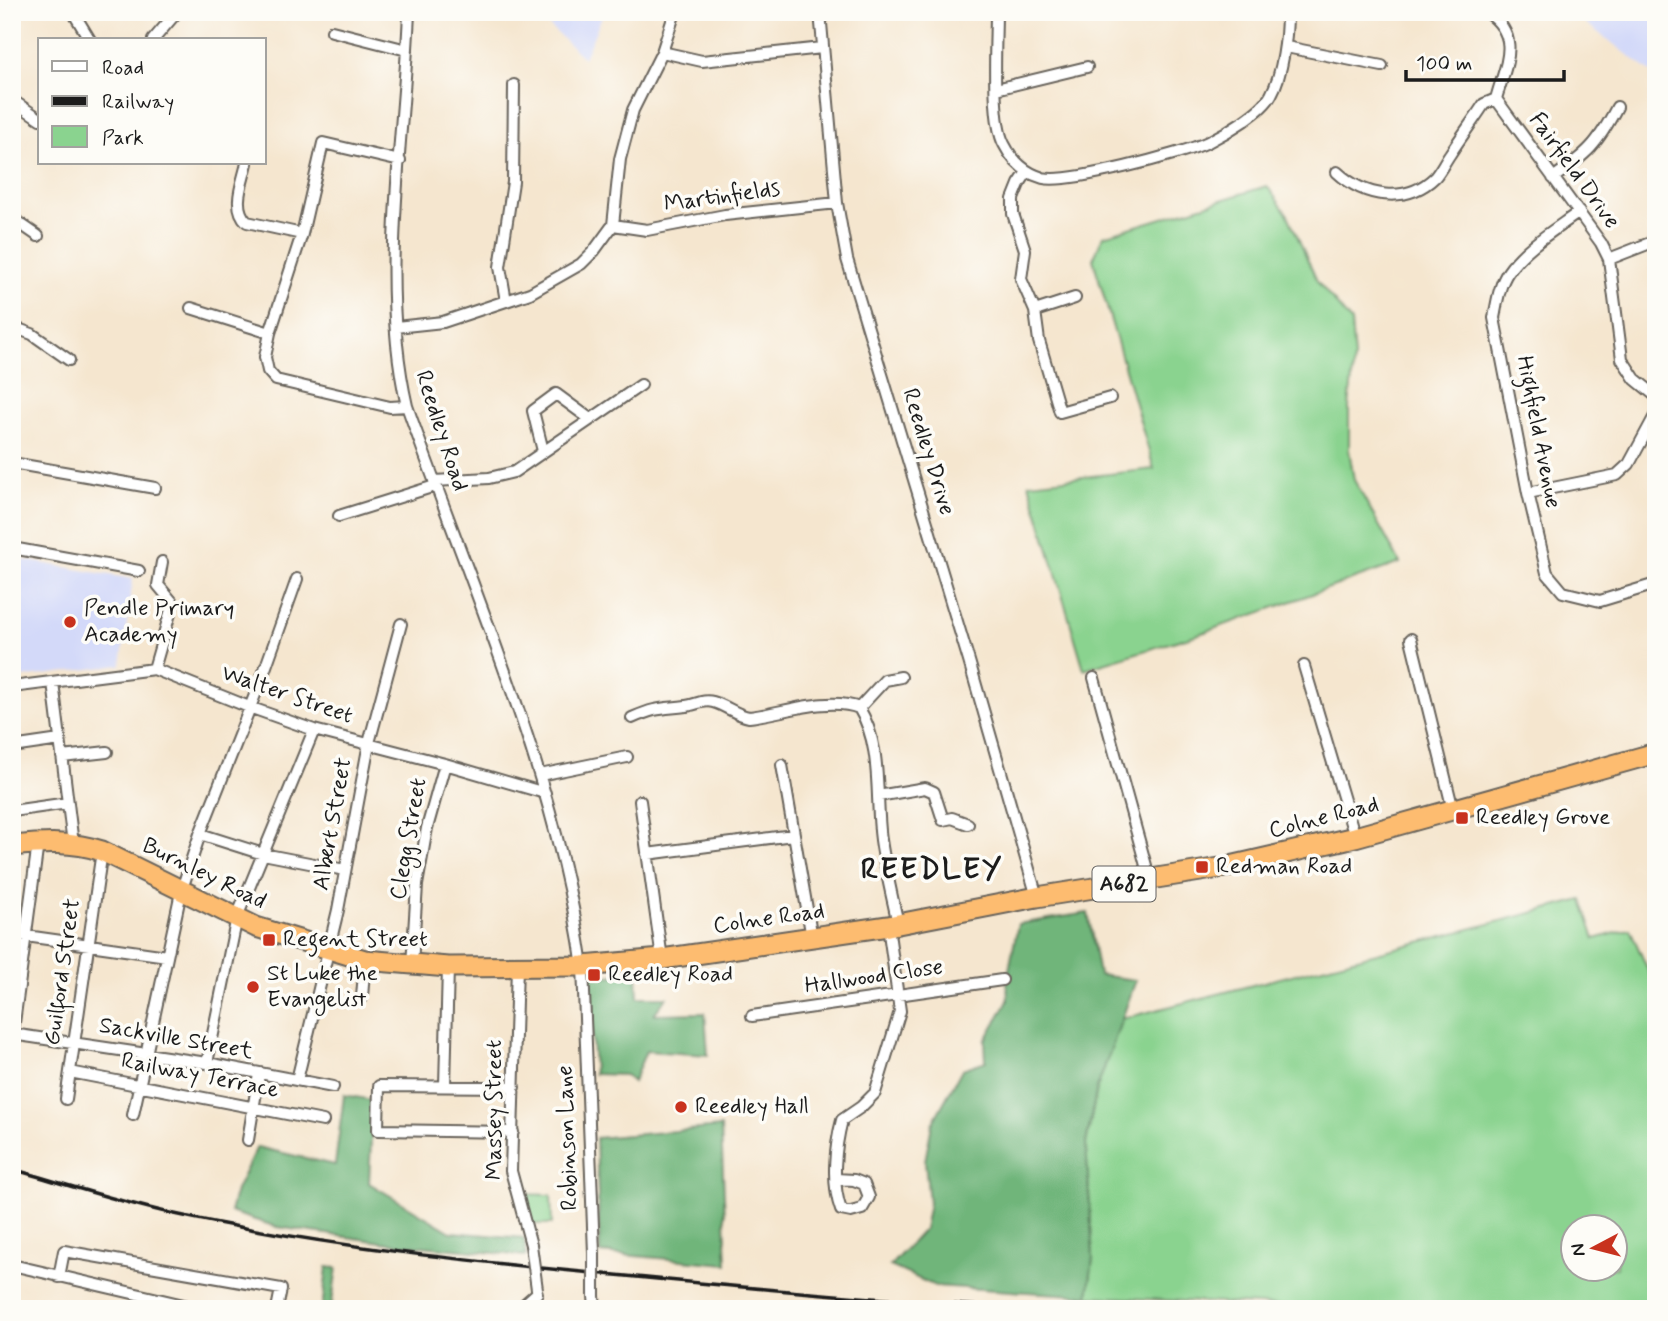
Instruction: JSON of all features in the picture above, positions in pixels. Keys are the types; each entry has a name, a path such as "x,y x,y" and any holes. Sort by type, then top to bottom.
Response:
{"highway":[{"name":"Colne Road","path":"583,967 812,938 1037,897 1226,867 1355,837 1656,754"},
{"name":"Burnley Road","path":"12,846 38,843 73,844 102,851 256,927 365,960 448,967 583,967"}],"street":[{"path":"73,12 89,38"},
{"path":"155,38 177,12"},
{"name":"Reedley Road","path":"409,12 393,257 398,371 434,484 509,681 540,775 577,926 583,967"},
{"path":"396,327 443,322 530,293 581,264 594,251 613,225 620,159 633,110 662,52 675,12"},
{"name":"Reedley Drive","path":"820,12 837,203 847,259 1037,897"},
{"path":"996,12 996,89 998,126 1003,143 1027,172 1045,178 1063,179 1159,158 1207,142 1259,110 1271,95 1286,47 1287,12"},
{"path":"1337,172 1350,184 1367,192 1390,196 1416,190 1435,176 1484,104 1496,99 1510,56 1508,37 1499,21 1487,12"},
{"path":"332,31 407,50"},
{"path":"1286,47 1382,66"},
{"path":"662,52 702,61 822,48"},
{"path":"996,89 1087,67"},
{"path":"506,301 500,267 513,182 514,85"},
{"name":"Fairfield Drive","path":"1496,99 1601,243 1609,259 1622,359 1635,380 1656,396"},
{"path":"12,100 38,118"},
{"path":"1553,178 1583,157 1601,137 1617,107"},
{"path":"400,161 323,143 302,234 270,333 265,357 268,371 276,380 390,407 407,405"},
{"path":"247,164 238,208 242,217 247,222 302,234"},
{"path":"1027,172 1013,199 1013,214 1025,250 1021,279 1035,312 1039,341 1060,412 1110,398"},
{"name":"Martinfields","path":"613,225 647,230 725,215 837,203"},
{"name":"Highfield Avenue","path":"1579,212 1508,272 1497,297 1494,318 1528,494 1547,573 1563,592 1600,601 1656,584"},
{"path":"12,218 38,236"},
{"path":"1609,259 1650,243 1656,237"},
{"path":"1035,312 1075,298"},
{"path":"191,309 270,333"},
{"path":"12,335 21,330 32,334 69,360"},
{"path":"339,516 434,484 489,478 514,472 641,385"},
{"path":"543,451 533,411 556,394 590,419"},
{"path":"1528,494 1617,475 1629,464 1656,414"},
{"path":"12,463 155,488"},
{"path":"12,548 139,572"},
{"path":"154,669 173,603 158,585 162,562"},
{"path":"133,1115 181,892 200,834 297,579"},
{"name":"Albert Street","path":"298,1080 329,950 369,743 401,624"},
{"path":"1411,639 1453,810"},
{"path":"1304,666 1355,837"},
{"name":"Walter Street","path":"12,687 154,669 314,730 545,793"},
{"path":"859,708 885,680 901,677"},
{"path":"1094,678 1150,880"},
{"path":"53,682 73,844"},
{"path":"632,718 655,708 688,706 711,701 739,715 750,717 845,702 859,708 867,721 877,766 881,840 893,925 900,1012 875,1093 862,1107 842,1120 836,1180"},
{"path":"207,1063 237,918 314,730"},
{"path":"12,747 60,740"},
{"path":"62,757 107,752"},
{"path":"540,775 626,757"},
{"name":"Clegg Street","path":"412,965 417,885 427,828 445,764"},
{"path":"782,765 812,938"},
{"path":"878,796 925,788 933,792 943,820 952,818 968,824"},
{"path":"640,801 662,959"},
{"path":"12,811 68,803"},
{"path":"200,834 263,854 345,870"},
{"path":"647,854 793,835"},
{"path":"12,1035 38,843"},
{"name":"Guilford Street","path":"66,1099 102,851"},
{"path":"12,934 167,956"},
{"path":"362,998 365,960"},
{"path":"445,1086 448,967"},
{"name":"Massey Street","path":"517,967 511,1171 531,1245 540,1309"},
{"name":"Robinson Lane","path":"583,967 595,1309"},
{"name":"Hallwood Close","path":"752,1016 1002,980"},
{"name":"Sackville Street","path":"12,1035 207,1063 333,1087"},
{"name":"Railway Terrace","path":"70,1072 323,1121"},
{"path":"248,1140 259,1074"},
{"path":"513,1132 378,1130 379,1086 514,1087"},
{"path":"59,1277 64,1251 281,1289 277,1309"},
{"path":"12,1265 201,1309"},
{"path":"519,1309 537,1291"}],"shaded area":[{"path":"522,12 604,12 584,58 546,23"},
{"path":"1571,12 1656,12 1656,66 1652,73"},
{"name":"Pendle Primary Academy","path":"12,558 133,579 121,665 12,679"}],"green space":[{"path":"1267,186 1288,215 1317,281 1351,322 1354,358 1349,407 1349,450 1354,480 1400,563 1199,634 1084,669 1029,483 1154,469 1093,259 1103,236"},
{"path":"1582,900 1595,939 1630,929 1651,977 1656,975 1656,1309 1334,1309 1088,1296 1093,1258 1086,1144 1097,1088 1121,1019"},
{"path":"1088,913 1099,975 1136,980 1097,1088 1086,1143 1093,1258 1088,1296 935,1286 890,1266 924,1229 929,1203 925,1161 932,1124 962,1069 986,1061 985,1041 1008,1001 1007,980 1018,924"},
{"path":"637,974 638,997 667,997 654,1014 705,1013 708,1055 646,1051 633,1082 625,1075 594,1074 589,977"},
{"path":"344,1095 373,1100 369,1183 451,1232 524,1238 526,1256 389,1243 277,1227 230,1212 236,1190 257,1147 335,1165"},
{"path":"721,1127 727,1264 600,1253 596,1138"},
{"path":"520,1194 551,1195 552,1224 530,1224"},
{"path":"327,1267 337,1268 331,1309 322,1309"}],"railway":[{"path":"12,1169 170,1213 283,1235 397,1252 726,1286 1027,1309"}],"place":[{"name":"Pendle Primary Academy","path":"70,622"},
{"name":"Reedley Grove","path":"1462,818"},
{"name":"Redman Road","path":"1202,867"},
{"name":"Regent Street","path":"269,940"},
{"name":"Reedley Road","path":"594,975"},
{"name":"St Luke the Evangelist","path":"253,987"},
{"name":"Reedley Hall","path":"681,1107"}],"district":[{"name":"REEDLEY","path":"932,869"}]}
